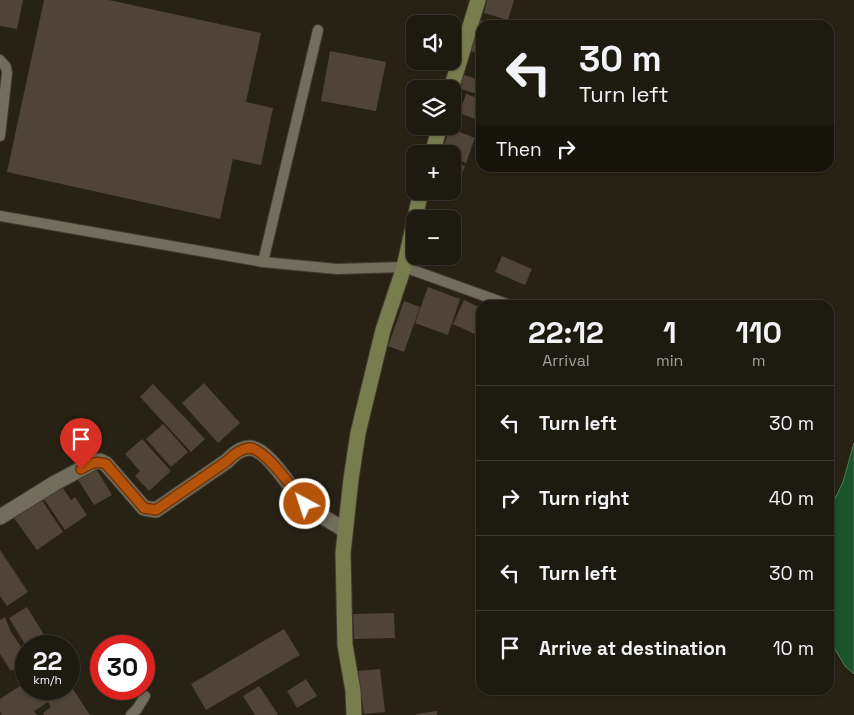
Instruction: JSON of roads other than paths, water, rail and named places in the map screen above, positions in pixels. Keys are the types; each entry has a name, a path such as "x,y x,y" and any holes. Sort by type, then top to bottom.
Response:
{"street":[{"path":"454,80 478,0"},
{"path":"354,715 353,691 345,645 343,553 345,530 358,433 383,330 404,267 420,200"},
{"path":"0,518 54,483 94,462 106,464 144,508 156,510 220,466 234,454 244,449 252,448 268,459 305,504 319,515 345,530"}],"lane":[{"path":"263,262 318,30"},
{"path":"0,60 6,67 7,73 0,136"},
{"path":"0,216 263,262 338,269 404,267 496,300"},
{"path":"131,715 143,700"}]}
